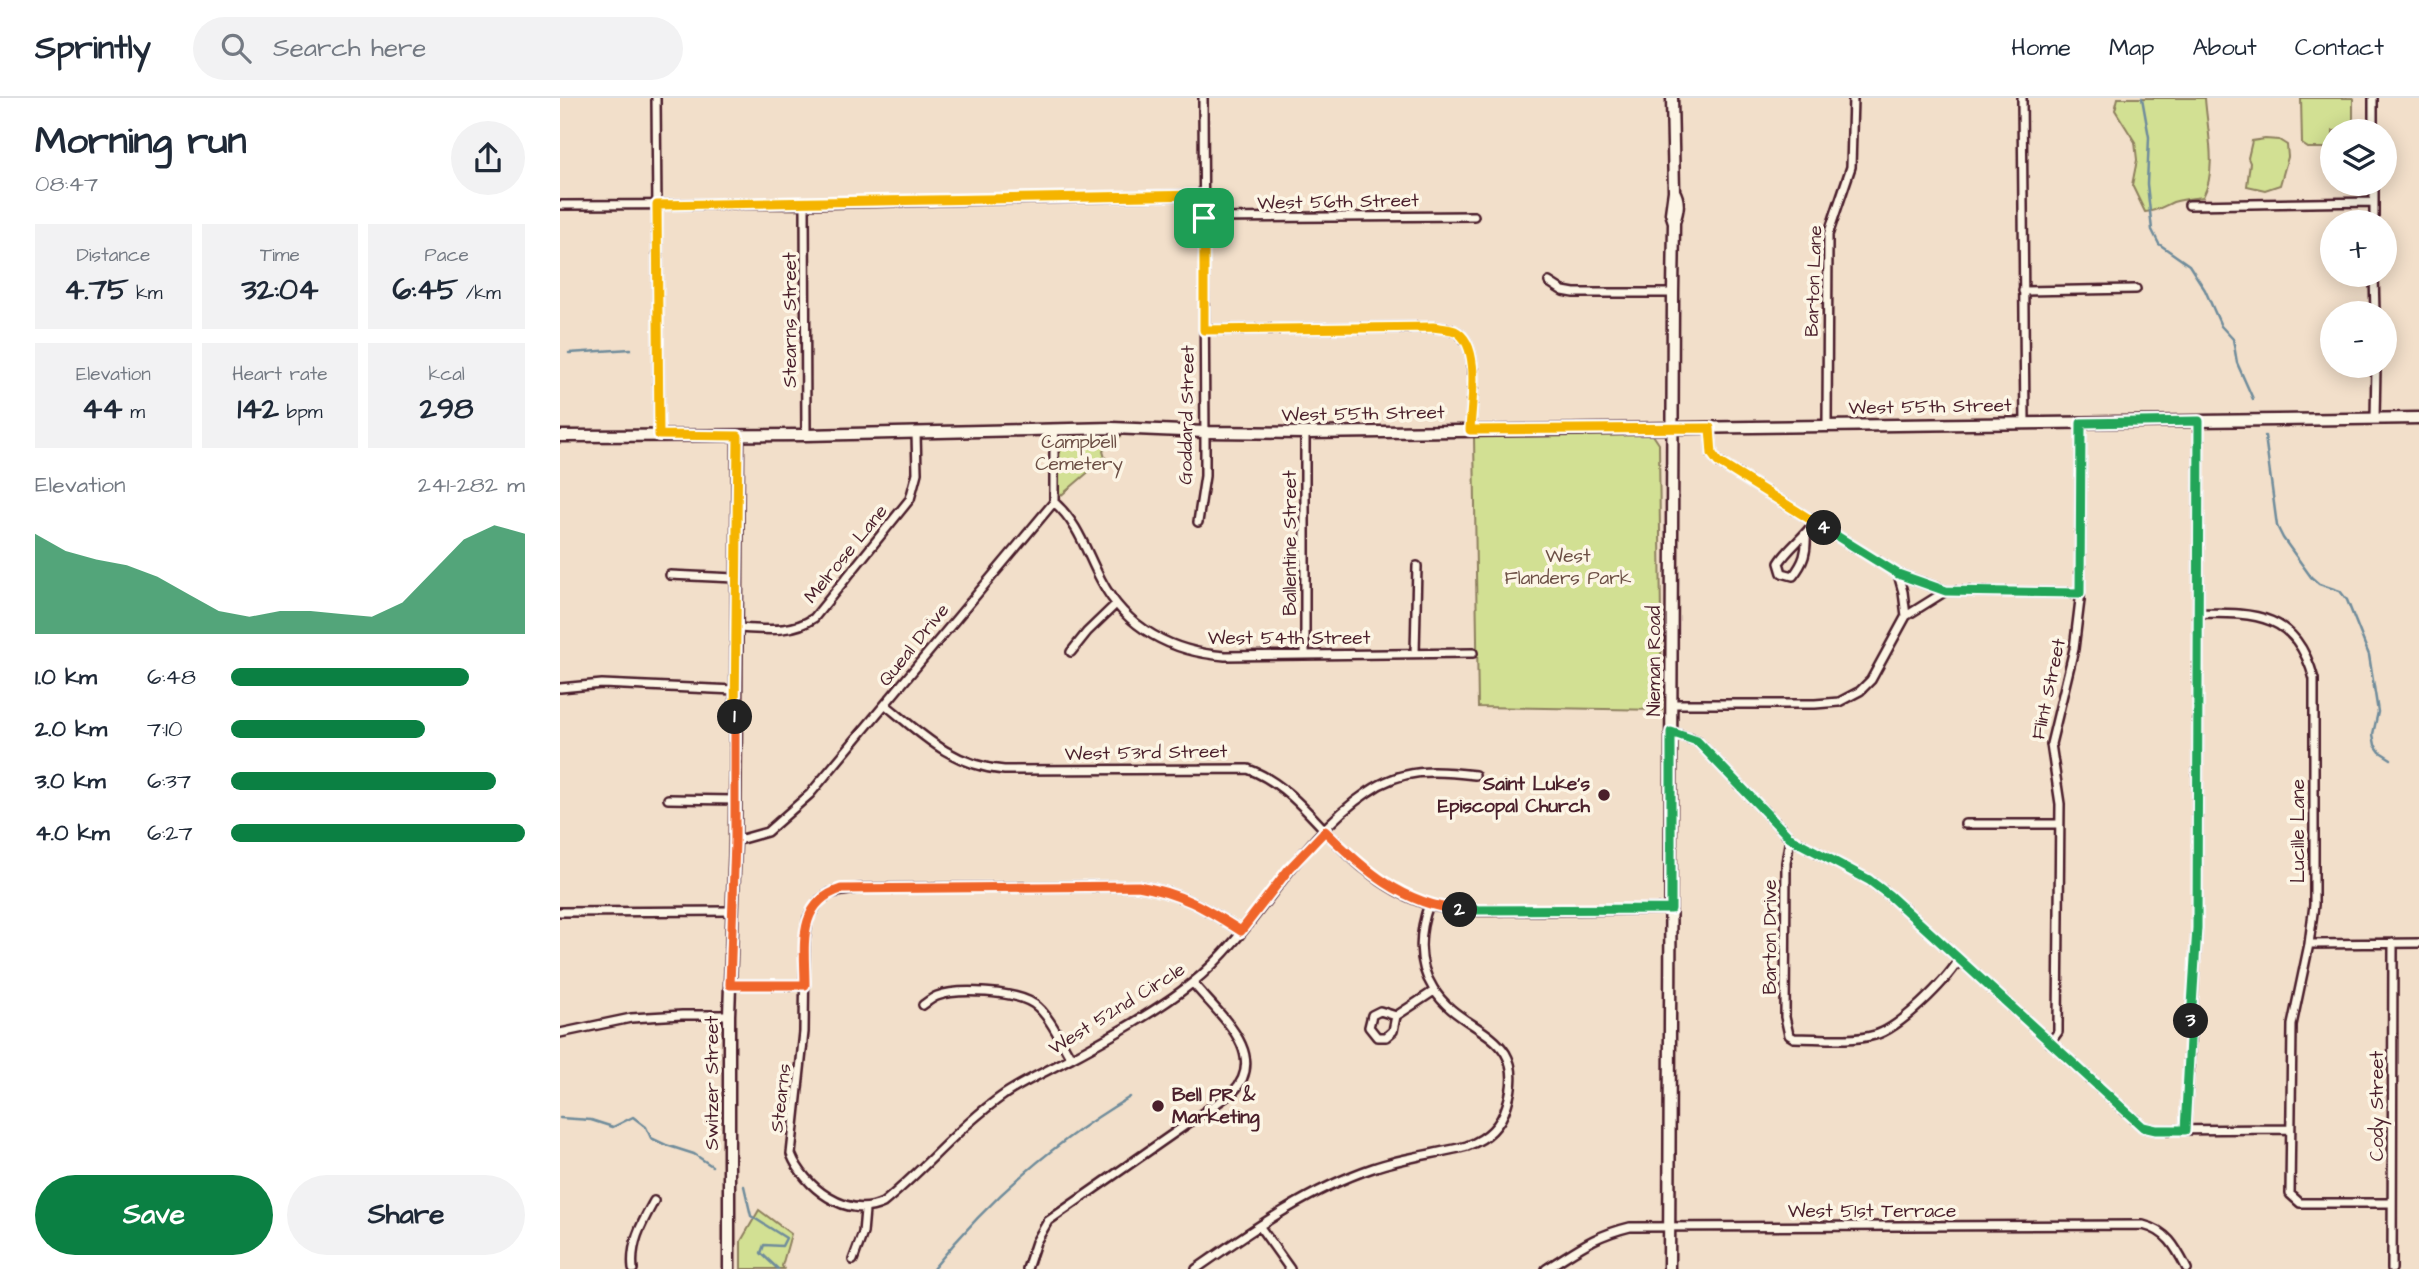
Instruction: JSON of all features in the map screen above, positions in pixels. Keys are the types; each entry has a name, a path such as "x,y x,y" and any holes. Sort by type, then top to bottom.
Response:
{"street":[{"path":"656,98 659,435"},
{"name":"Goddard Street","path":"1198,522 1205,476 1203,98"},
{"name":"Nieman Road","path":"1669,1269 1674,426 1672,98"},
{"name":"Barton Lane","path":"1827,426 1828,235 1851,166 1853,98"},
{"path":"2022,98 2025,423"},
{"path":"2373,98 2373,119"},
{"path":"560,205 805,204 1203,195"},
{"path":"2374,196 2374,210"},
{"path":"2189,205 2374,202"},
{"name":"Stearns Street","path":"805,204 806,435"},
{"name":"West 56th Street","path":"1204,218 1474,216"},
{"path":"1549,282 1563,291 1574,293 1673,293"},
{"path":"2024,291 2136,289"},
{"path":"1204,330 1433,327 1455,331 1467,341 1472,357 1470,430"},
{"path":"2375,419 2376,378"},
{"name":"West 55th Street","path":"560,436 738,436 1112,428 1305,433 2419,418"},
{"path":"2185,1130 2197,928 2199,421"},
{"name":"Flint Street","path":"2050,1043 2058,1032 2059,824 2058,788 2051,744 2062,708 2074,649 2080,593 2081,423"},
{"path":"1710,428 1712,454 1718,462 1898,574 1946,591 2080,593"},
{"path":"1054,429 1054,502"},
{"name":"Melrose Lane","path":"737,628 785,629 797,627 814,618 910,499 917,473 916,433"},
{"name":"Ballentine Street","path":"1305,433 1305,654"},
{"name":"Switzer Street","path":"729,1269 729,1015 735,841 738,436"},
{"name":"West 54th Street","path":"1054,502 1075,524 1101,581 1116,604 1147,632 1164,642 1199,654 1225,656 1473,653"},
{"name":"Queal Drive","path":"735,841 767,832 794,809 837,764 1054,502"},
{"path":"1806,535 1807,546 1802,565 1793,576 1782,573 1779,563 1786,552 1806,535 1814,522"},
{"path":"1415,653 1417,566"},
{"path":"1898,574 1906,616"},
{"path":"670,575 735,578"},
{"path":"1671,704 1828,704 1848,699 1871,680 1906,616 1946,591"},
{"path":"1071,652 1116,604"},
{"name":"Lucille Lane","path":"2198,613 2245,613 2262,616 2277,623 2291,635 2305,654 2311,666 2315,690 2314,905 2309,944 2292,1025 2290,1194 2300,1203 2392,1203"},
{"path":"560,688 602,684 735,691"},
{"name":"West 53rd Street","path":"886,705 954,757 981,767 1004,770 1248,769 1280,785 1375,878 1390,888 1429,904 1468,911 1671,909"},
{"path":"1671,732 1697,741 1790,838 1869,880 1916,919 2143,1127 2156,1130 2290,1129"},
{"name":"West 52nd Circle","path":"865,1210 890,1198 996,1100 1022,1083 1071,1058 1193,983 1223,953 1289,869 1351,804 1386,781 1426,771 1475,775"},
{"path":"668,799 735,800"},
{"path":"1965,824 2059,824"},
{"name":"Barton Drive","path":"1790,838 1786,863 1785,979 1785,1017 1789,1035 1794,1038 1857,1038 1882,1032 1893,1027 1938,986 1959,960"},
{"name":"Stearns","path":"865,1210 846,1207 832,1199 797,1169 791,1154 803,1057 806,928 812,909 820,900 841,889 1120,885 1151,888 1189,899 1241,931"},
{"path":"1196,1269 1290,1206 1342,1179 1394,1161 1468,1146 1489,1135 1498,1124 1511,1090 1511,1068 1506,1054 1492,1037 1448,1006 1434,991 1424,965 1421,945 1429,904"},
{"path":"560,912 733,911"},
{"name":"Cody Street","path":"2392,1269 2393,943"},
{"path":"2309,944 2419,943"},
{"path":"1027,1269 1036,1242 1048,1221 1233,1092 1242,1083 1247,1073 1248,1060 1243,1045 1193,983"},
{"path":"730,985 805,985"},
{"path":"1396,1016 1434,991"},
{"path":"923,1005 946,994 996,993 1023,998 1040,1009 1071,1058"},
{"path":"560,1032 631,1018 682,1014 729,1015"},
{"path":"633,1269 632,1253 638,1230 654,1201"},
{"path":"853,1260 863,1233 865,1210"},
{"name":"West 51st Terrace","path":"1546,1269 1586,1242 1630,1227 2143,1225 2165,1234 2173,1242 2187,1269"},
{"path":"1260,1227 1290,1269"}],"green space":[{"path":"2118,98 2205,98 2211,161 2203,197 2176,201 2145,212 2132,185 2137,160 2135,142 2115,110"},
{"path":"2301,98 2353,98 2353,119 2320,119 2320,148 2308,148 2302,144"},
{"path":"2279,140 2287,145 2288,157 2280,185 2265,190 2247,186 2252,141"},
{"name":"Campbell Cemetery","path":"1126,432 1103,451 1105,458 1058,498 1060,438 1064,434"},
{"name":"West Flanders Park","path":"1653,435 1659,444 1662,710 1478,707 1474,436"},
{"path":"759,1210 791,1234 782,1266 784,1269 741,1269 741,1241"}],"waterway":[{"path":"2142,98 2149,137 2147,184 2152,230 2159,244 2189,265 2205,290 2221,326 2233,339 2237,363 2253,399"},
{"path":"569,353 631,349"},
{"path":"2265,436 2277,526 2311,577 2319,584 2340,591 2347,600 2369,655 2378,712 2373,734 2375,745 2391,759"},
{"path":"933,1269 976,1219 1023,1174 1074,1133 1130,1097"},
{"path":"560,1118 591,1120 613,1127 633,1117 646,1127 651,1138 694,1154 712,1166"},
{"path":"744,1186 751,1216 786,1238 782,1246 764,1245 761,1253 778,1269"}],"place":[{"name":"Saint Luke's Episcopal Church","path":"1604,795"},
{"name":"Bell PR & Marketing","path":"1158,1106"}],"route":[{"path":"1203,195 1204,218 1204,330 1433,327 1455,331 1467,341 1472,357 1470,430 1674,426 1710,428 1712,454 1718,462 1898,574 1946,591 2080,593 2081,423 2199,421 2197,928 2185,1130 2156,1130 2134,1122 1889,895 1869,880 1790,838 1697,741 1671,732 1671,909 1468,911 1437,906 1416,900 1375,878 1325,831 1289,869 1241,931 1189,899 1160,889 1138,886 841,889 820,900 808,918 805,985 730,985 735,841 738,436 659,435 657,205 1203,195"}]}
